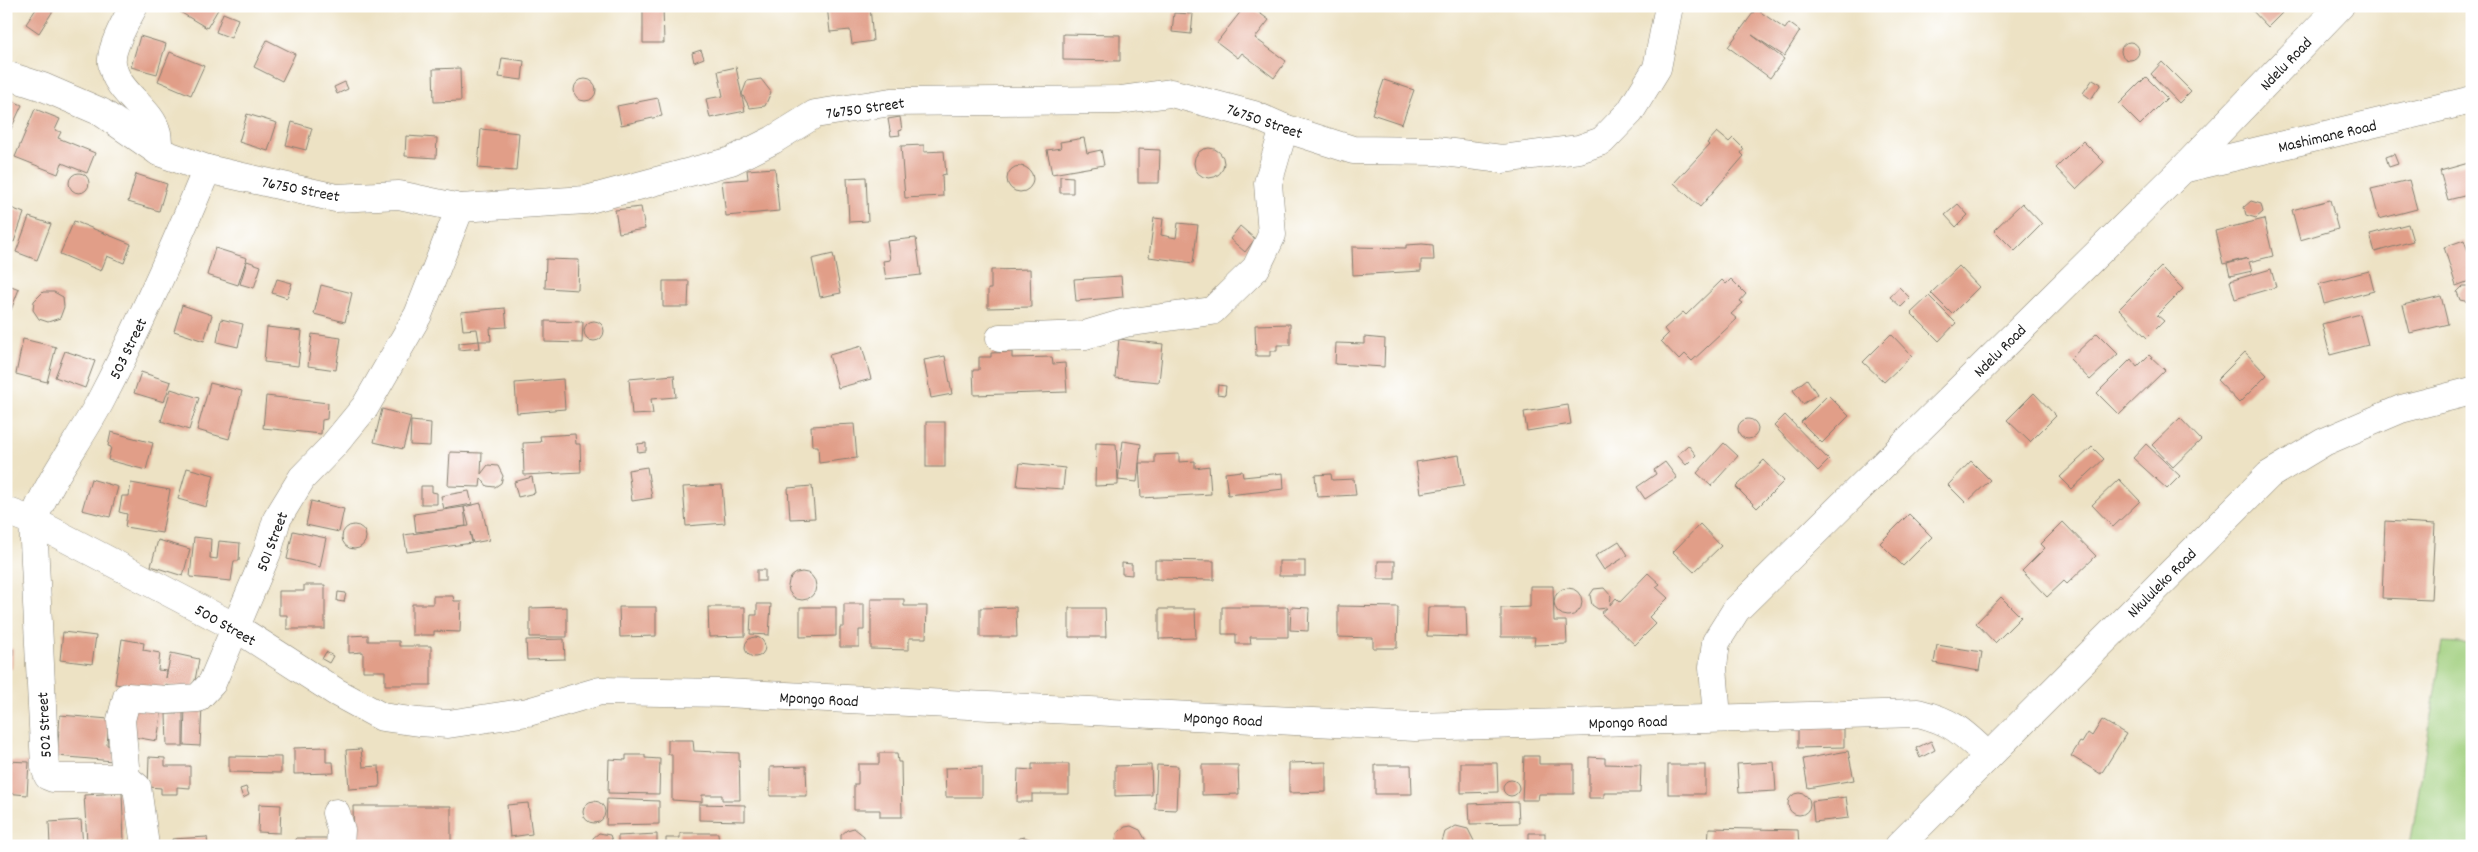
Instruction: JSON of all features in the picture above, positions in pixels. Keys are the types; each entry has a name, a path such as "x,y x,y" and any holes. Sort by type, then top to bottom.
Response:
{"street":[{"path":"134,6 118,38 111,62 120,85 157,131 159,152"},
{"name":"76750 Street","path":"6,76 43,87 101,112 159,152 207,169 336,198 399,195 460,208 586,200 730,161 773,140 815,114 891,102 1120,100 1171,93 1254,115 1284,128 1353,150 1436,151 1502,159 1579,150 1602,141 1630,112 1657,68 1669,6"},
{"name":"Ndelu Road","path":"1717,718 1713,666 1716,642 1736,610 2183,169 2340,6"},
{"name":"Mashimane Road","path":"2183,169 2472,100"},
{"path":"1000,338 1085,335 1126,323 1212,311 1256,268 1272,236 1268,183 1284,128"},
{"name":"503 Street","path":"33,521 41,502 101,400 159,284 207,169"},
{"name":"501 Street","path":"126,778 121,720 127,697 167,700 198,698 212,683 267,553 277,519 302,478 333,446 365,407 418,315 460,208"},
{"name":"Nkululeko Road","path":"1898,846 2269,475 2324,442 2401,409 2472,391"},
{"name":"500 Street","path":"6,511 33,521 236,628 336,692 382,717 448,724"},
{"name":"502 Street","path":"33,521 45,767 48,776 86,780 126,778"},
{"name":"Mpongo Road","path":"448,724 528,712 600,691 725,693 1415,727 1918,713 1942,719 1959,730 1988,756"},
{"path":"126,778 137,787 145,846"},
{"path":"336,814 341,830 340,846"}],"green space":[{"path":"2443,642 2472,644 2472,846 2410,846"}],"building":[{"path":"38,6 56,6 39,33 26,24"},
{"path":"183,6 220,6 207,28 180,12"},
{"path":"643,6 663,6 664,43 643,43"},
{"path":"827,6 870,6 873,41 852,44 850,30 830,32"},
{"path":"1245,6 1250,6 1269,20 1255,38 1286,61 1274,78 1242,53 1238,58 1217,42"},
{"path":"2248,6 2280,6 2278,9 2282,13 2268,27"},
{"path":"1756,9 1785,29 1789,23 1800,31 1784,56 1752,35 1784,59 1770,78 1728,47"},
{"path":"223,13 238,19 231,38 216,32"},
{"path":"1174,13 1193,14 1191,34 1172,32"},
{"path":"1063,34 1120,35 1120,61 1063,60"},
{"path":"140,36 166,44 157,74 131,67"},
{"path":"267,40 295,54 282,81 254,67"},
{"path":"2130,42 2136,45 2139,51 2136,57 2130,60 2124,57 2121,51 2124,45"},
{"path":"701,50 704,58 694,62 692,53"},
{"path":"170,52 204,66 191,95 158,81"},
{"path":"502,58 524,61 522,80 499,77"},
{"path":"2162,62 2191,91 2179,103 2151,74"},
{"path":"736,67 745,111 710,118 706,99 723,96 718,71"},
{"path":"460,68 461,101 434,102 433,69"},
{"path":"2146,77 2167,98 2140,125 2119,104"},
{"path":"585,79 593,82 596,90 593,98 585,101 577,98 574,90 577,82"},
{"path":"761,79 771,92 765,106 750,108 742,94 747,81"},
{"path":"2093,79 2101,84 2091,99 2083,93"},
{"path":"1384,80 1414,90 1402,124 1372,114"},
{"path":"345,82 348,89 337,94 334,87"},
{"path":"6,98 22,105 10,131 6,129"},
{"path":"658,98 662,116 621,125 617,106"},
{"path":"35,109 60,119 55,130 61,132 58,138 95,153 87,173 62,163 58,174 15,157"},
{"path":"247,114 277,123 268,151 239,142"},
{"path":"900,117 902,130 899,131 900,135 891,136 888,119"},
{"path":"292,122 312,128 306,150 286,145"},
{"path":"481,129 519,133 516,171 478,168"},
{"path":"1717,132 1729,142 1733,138 1744,149 1741,153 1744,156 1700,207 1674,183 1709,145 1707,143"},
{"path":"406,136 437,138 436,158 405,156"},
{"path":"1084,138 1087,153 1101,150 1104,165 1052,174 1047,150 1061,148 1060,142"},
{"path":"2083,141 2104,162 2076,189 2056,168"},
{"path":"924,145 924,152 944,151 946,174 942,175 943,196 905,198 901,146"},
{"path":"1209,148 1219,153 1224,163 1219,173 1209,178 1199,173 1194,163 1199,153"},
{"path":"1138,149 1160,150 1159,183 1138,183"},
{"path":"2394,154 2398,164 2389,167 2386,157"},
{"path":"2472,162 2472,194 2448,200 2440,171"},
{"path":"1020,166 1029,170 1033,179 1029,188 1020,192 1011,188 1007,179 1011,170"},
{"path":"775,168 779,211 726,216 722,181 748,179 747,170"},
{"path":"79,173 86,176 89,183 86,190 79,193 72,190 69,183 72,176"},
{"path":"136,174 167,184 159,211 128,202"},
{"path":"1060,176 1073,177 1073,193 1060,193"},
{"path":"866,177 868,221 849,222 847,178"},
{"path":"2409,180 2417,209 2379,219 2371,189"},
{"path":"2330,200 2338,229 2300,240 2292,210"},
{"path":"2251,201 2261,204 2263,212 2256,218 2246,215 2244,207"},
{"path":"2022,203 2042,224 2015,251 1994,230"},
{"path":"1958,204 1968,215 1956,227 1945,215"},
{"path":"6,206 24,213 14,242 6,239"},
{"path":"641,207 645,229 619,233 615,210"},
{"path":"29,217 51,224 37,260 16,252"},
{"path":"1154,218 1163,219 1161,235 1176,238 1178,223 1198,225 1193,263 1149,257"},
{"path":"2264,219 2273,256 2249,262 2252,271 2230,276 2227,264 2248,258 2223,264 2215,231"},
{"path":"74,221 131,244 124,263 107,256 101,271 60,254"},
{"path":"2408,224 2413,241 2375,252 2370,234"},
{"path":"1240,226 1255,239 1245,252 1230,239"},
{"path":"916,238 921,275 886,279 883,261 890,260 887,241"},
{"path":"2464,240 2468,251 2472,249 2472,280 2456,286 2444,247"},
{"path":"1406,245 1433,245 1434,260 1421,260 1421,271 1353,275 1352,247 1406,248"},
{"path":"215,248 247,258 238,285 207,275"},
{"path":"833,254 841,293 820,297 812,259"},
{"path":"546,259 579,260 578,290 545,288"},
{"path":"247,261 261,266 254,288 240,284"},
{"path":"1959,266 1979,287 1952,314 1931,293"},
{"path":"2161,267 2183,289 2157,315 2164,321 2147,338 2119,309"},
{"path":"1030,269 1031,307 988,308 991,270"},
{"path":"2271,269 2276,287 2235,299 2230,281"},
{"path":"2369,271 2374,291 2324,304 2319,284"},
{"path":"1121,276 1123,297 1076,301 1074,279"},
{"path":"277,279 292,283 287,298 272,293"},
{"path":"1731,279 1746,294 1740,301 1743,303 1731,314 1737,319 1692,361 1685,354 1679,360 1661,341 1668,334 1664,329 1683,312 1686,315 1722,280 1726,284"},
{"path":"663,281 689,281 688,307 663,307"},
{"path":"6,284 19,289 6,323"},
{"path":"321,285 352,293 345,322 314,314"},
{"path":"2463,286 2472,286 2472,300 2469,302 2460,300 2457,292"},
{"path":"1899,287 1910,298 1901,307 1890,297"},
{"path":"43,292 54,292 63,297 64,307 60,318 48,322 39,319 33,310 34,301"},
{"path":"1929,296 1956,323 1939,341 1911,313"},
{"path":"2441,296 2448,324 2410,333 2403,305"},
{"path":"182,305 212,315 204,341 174,331"},
{"path":"505,308 507,327 490,328 491,341 479,341 477,329 463,330 461,312"},
{"path":"2360,314 2368,345 2330,355 2322,324"},
{"path":"221,319 243,324 238,347 217,342"},
{"path":"545,321 583,322 582,343 545,342"},
{"path":"594,321 601,324 604,331 601,338 594,341 587,338 584,331 587,324"},
{"path":"1290,324 1290,345 1277,345 1277,351 1270,351 1270,356 1256,356 1255,325"},
{"path":"267,327 302,331 298,366 264,362"},
{"path":"2097,333 2118,354 2090,380 2070,359"},
{"path":"312,334 341,338 336,370 308,366"},
{"path":"1891,334 1912,356 1884,382 1863,362"},
{"path":"1364,337 1385,339 1384,367 1335,364 1336,343 1364,344"},
{"path":"23,339 56,347 47,382 16,374"},
{"path":"1119,339 1163,344 1159,382 1115,378"},
{"path":"479,341 480,348 459,350 459,343"},
{"path":"862,346 871,379 838,388 829,355"},
{"path":"65,351 95,361 85,388 55,377"},
{"path":"1012,352 1012,358 1052,357 1053,364 1065,363 1067,392 974,395 973,370 979,370 979,357 991,357 991,353"},
{"path":"2245,352 2267,375 2239,403 2217,380"},
{"path":"2149,355 2165,370 2119,415 2097,393 2131,359 2137,367"},
{"path":"945,356 952,394 931,398 924,360"},
{"path":"141,372 171,382 164,402 134,393"},
{"path":"674,375 676,397 651,399 653,414 632,415 629,379"},
{"path":"563,379 565,409 517,413 515,383"},
{"path":"1807,379 1817,394 1803,404 1793,390"},
{"path":"210,383 242,391 229,439 197,430"},
{"path":"1218,385 1226,386 1225,395 1217,394"},
{"path":"171,389 199,398 189,430 161,421"},
{"path":"2034,393 2056,416 2030,442 2007,420"},
{"path":"1828,395 1849,416 1822,443 1801,422"},
{"path":"266,396 328,403 327,419 322,420 321,434 263,428"},
{"path":"1568,405 1571,424 1527,431 1524,412"},
{"path":"382,409 411,417 403,449 374,442"},
{"path":"1785,415 1829,460 1818,471 1774,426"},
{"path":"2180,418 2201,440 2173,467 2152,445"},
{"path":"1748,419 1755,422 1758,429 1755,436 1748,439 1741,436 1738,429 1741,422"},
{"path":"411,421 431,423 430,446 410,445"},
{"path":"926,422 945,422 945,467 926,467"},
{"path":"854,424 857,458 819,463 818,446 812,446 811,426"},
{"path":"111,432 153,443 146,470 108,460 111,447 108,446"},
{"path":"575,434 576,444 580,444 581,472 524,475 523,443 541,442 540,436"},
{"path":"1123,441 1141,444 1137,482 1118,480"},
{"path":"646,443 646,451 638,452 637,444"},
{"path":"1096,443 1116,444 1118,485 1095,486"},
{"path":"1724,443 1738,456 1711,486 1697,473"},
{"path":"2146,444 2180,476 2167,489 2133,458"},
{"path":"1688,445 1696,455 1686,465 1677,455"},
{"path":"2092,447 2104,459 2072,489 2060,477"},
{"path":"450,452 482,453 481,474 488,465 498,466 503,476 501,483 495,487 487,486 481,478 480,487 448,486"},
{"path":"1179,454 1179,462 1195,461 1195,468 1209,466 1211,494 1141,498 1139,463 1155,463 1155,455"},
{"path":"1459,455 1464,486 1421,493 1416,462"},
{"path":"1764,460 1784,481 1757,508 1736,487"},
{"path":"1971,461 1990,480 1966,503 1948,485"},
{"path":"1665,462 1677,478 1645,499 1637,487 1656,474 1654,470"},
{"path":"1020,463 1065,468 1063,489 1017,486"},
{"path":"647,467 652,498 632,501 628,470"},
{"path":"187,468 214,475 206,507 178,499"},
{"path":"1242,471 1243,477 1283,473 1284,489 1228,495 1225,473"},
{"path":"1331,474 1332,480 1354,479 1356,495 1317,497 1315,475"},
{"path":"532,477 535,493 518,497 514,482"},
{"path":"91,479 118,487 110,517 82,510"},
{"path":"2119,479 2140,501 2113,527 2092,505"},
{"path":"131,483 170,490 162,533 125,527 127,514 119,512 122,496 129,496"},
{"path":"722,485 725,523 686,526 683,487"},
{"path":"421,486 432,486 432,492 437,493 437,504 421,504"},
{"path":"812,486 815,518 790,519 788,488"},
{"path":"469,491 472,504 444,509 441,496"},
{"path":"311,501 344,509 339,532 306,525"},
{"path":"481,503 489,540 473,543 470,532 472,543 407,552 404,535 469,526 464,507"},
{"path":"464,507 466,526 416,532 414,514"},
{"path":"1909,514 1932,537 1903,566 1880,543"},
{"path":"2385,521 2435,524 2431,600 2382,598"},
{"path":"2063,522 2096,556 2067,584 2064,581 2047,597 2022,571 2045,548 2041,544"},
{"path":"1700,524 1721,546 1694,572 1673,552"},
{"path":"354,525 359,526 365,532 365,542 359,548 354,549 349,548 343,542 342,537 343,532 349,526"},
{"path":"293,531 326,538 320,567 287,559"},
{"path":"194,537 211,539 210,558 217,559 219,541 240,543 239,561 234,561 231,581 190,577"},
{"path":"158,540 190,549 183,576 151,566"},
{"path":"1619,541 1628,555 1604,570 1595,556"},
{"path":"1155,560 1214,561 1214,580 1155,579"},
{"path":"1279,561 1305,561 1305,576 1279,576"},
{"path":"1378,561 1395,561 1395,579 1378,579"},
{"path":"1122,563 1132,564 1132,575 1122,574"},
{"path":"757,570 765,570 765,581 757,581"},
{"path":"802,572 812,576 816,586 812,596 802,600 792,596 788,586 792,576"},
{"path":"1648,573 1660,584 1656,587 1668,598 1649,617 1656,624 1635,645 1601,613 1607,608 1598,609 1592,605 1590,595 1594,589 1604,588 1611,596 1610,605 1616,598 1620,602"},
{"path":"304,585 325,585 325,629 287,629 287,615 279,615 279,591 304,591"},
{"path":"1530,586 1553,586 1554,621 1566,621 1567,644 1534,645 1535,637 1501,637 1501,608 1530,607"},
{"path":"1568,588 1578,592 1582,602 1578,612 1568,616 1558,612 1554,602 1558,592"},
{"path":"338,592 346,593 344,602 337,601"},
{"path":"433,596 453,596 454,601 461,601 460,632 434,631 434,635 412,635 412,604 433,604"},
{"path":"2001,597 2021,617 1995,643 1976,623"},
{"path":"871,599 904,599 904,606 927,606 926,638 909,638 909,650 871,649"},
{"path":"757,604 771,604 769,635 750,634 751,615 757,615"},
{"path":"844,604 864,604 864,630 859,630 859,647 840,647 840,627 844,627"},
{"path":"1338,606 1398,607 1397,648 1373,648 1373,638 1338,637"},
{"path":"567,607 567,637 530,637 530,608"},
{"path":"619,607 656,607 656,636 620,637"},
{"path":"708,607 745,607 745,636 709,637"},
{"path":"800,607 836,607 836,636 800,637"},
{"path":"1016,607 1017,637 980,637 980,608"},
{"path":"1222,607 1288,607 1288,637 1250,637 1251,644 1236,644 1236,634 1222,634"},
{"path":"1291,607 1309,608 1308,631 1290,630"},
{"path":"1428,607 1466,607 1467,637 1427,636"},
{"path":"1069,608 1105,608 1106,637 1069,637"},
{"path":"1159,609 1195,609 1196,638 1159,639"},
{"path":"63,632 96,636 92,664 60,660"},
{"path":"368,635 368,641 399,641 399,646 431,646 431,685 385,685 385,671 363,671 363,652 349,653 349,636"},
{"path":"755,637 762,640 765,647 762,654 755,657 748,654 745,647 748,640"},
{"path":"122,639 144,643 143,650 160,653 158,670 167,671 166,678 171,653 199,659 193,691 165,685 164,691 115,684"},
{"path":"564,639 565,659 527,660 526,640"},
{"path":"1937,645 1982,652 1979,671 1934,663"},
{"path":"6,648 13,649 12,669 6,668"},
{"path":"326,652 333,656 329,663 322,659"},
{"path":"132,705 162,709 157,741 128,736"},
{"path":"185,706 202,707 200,746 184,745"},
{"path":"177,709 183,709 183,746 167,746 166,714 177,714"},
{"path":"60,715 109,719 107,745 114,746 113,761 57,756"},
{"path":"2102,720 2126,734 2101,774 2071,756 2088,733 2092,736"},
{"path":"1844,727 1844,747 1798,748 1798,728"},
{"path":"668,740 693,740 694,751 739,753 740,800 722,800 722,795 702,795 702,802 672,800 672,754 668,754"},
{"path":"1931,741 1935,750 1920,758 1916,748"},
{"path":"326,747 326,762 333,762 334,773 294,774 294,748"},
{"path":"361,749 363,767 379,766 380,787 349,789 346,750"},
{"path":"1848,751 1854,780 1808,788 1803,759"},
{"path":"879,753 897,753 898,762 901,762 902,817 880,817 880,810 854,810 854,784 858,784 858,764 879,764"},
{"path":"626,755 645,755 645,758 660,759 659,794 608,793 609,759 626,760"},
{"path":"229,756 281,757 281,773 229,772"},
{"path":"1524,756 1539,756 1539,764 1574,764 1574,794 1539,794 1538,800 1522,800"},
{"path":"149,757 165,758 165,766 190,766 190,788 177,787 177,794 161,794 161,788 148,787"},
{"path":"1589,757 1605,758 1605,764 1641,765 1640,793 1604,793 1604,798 1589,798"},
{"path":"6,761 29,762 27,795 6,793"},
{"path":"1326,762 1326,792 1289,793 1289,763"},
{"path":"1774,762 1776,791 1739,793 1737,764"},
{"path":"1461,763 1497,763 1498,792 1461,793"},
{"path":"1032,764 1069,764 1069,794 1032,794 1032,802 1017,802 1018,769 1032,770"},
{"path":"1151,765 1152,795 1115,796 1115,766"},
{"path":"1157,765 1178,766 1176,810 1155,809"},
{"path":"1202,765 1238,765 1239,794 1202,795"},
{"path":"1375,765 1411,765 1412,794 1375,794"},
{"path":"1668,765 1705,765 1705,794 1668,794"},
{"path":"806,766 807,796 770,796 770,767"},
{"path":"982,767 982,797 946,797 945,768"},
{"path":"1508,780 1514,780 1519,785 1517,794 1508,796 1503,791 1503,785"},
{"path":"246,787 249,795 243,798 240,789"},
{"path":"122,793 124,841 87,842 84,795"},
{"path":"1799,793 1807,796 1810,804 1807,812 1799,815 1791,812 1788,804 1791,796"},
{"path":"1846,797 1849,818 1814,822 1812,801"},
{"path":"607,799 659,801 659,824 606,825"},
{"path":"594,801 602,804 605,812 602,820 594,823 586,820 583,812 586,804"},
{"path":"1518,802 1519,823 1470,824 1469,804"},
{"path":"528,803 532,834 510,837 507,805"},
{"path":"259,804 281,805 280,833 258,832"},
{"path":"699,804 745,805 745,821 699,820"},
{"path":"353,806 451,806 451,846 354,846"},
{"path":"81,820 83,846 50,846 49,822"},
{"path":"1131,826 1140,830 1145,839 1145,846 1115,846 1117,833 1125,827"},
{"path":"1456,826 1468,829 1474,841 1471,846 1443,846 1442,842 1445,832"},
{"path":"854,828 864,836 864,846 841,846 841,835 847,830"},
{"path":"1709,828 1798,830 1799,846 1708,846"},
{"path":"599,833 610,835 614,846 592,846 593,838"},
{"path":"680,833 718,833 719,846 666,846 666,838 680,838"},
{"path":"1529,833 1545,833 1545,846 1529,846"},
{"path":"657,834 657,846 618,846 618,836"},
{"path":"207,837 208,846 173,846 172,839"},
{"path":"1024,837 1032,840 1037,846 1010,846 1019,838"},
{"path":"296,838 331,838 331,846 281,846 281,844 296,844"}]}
